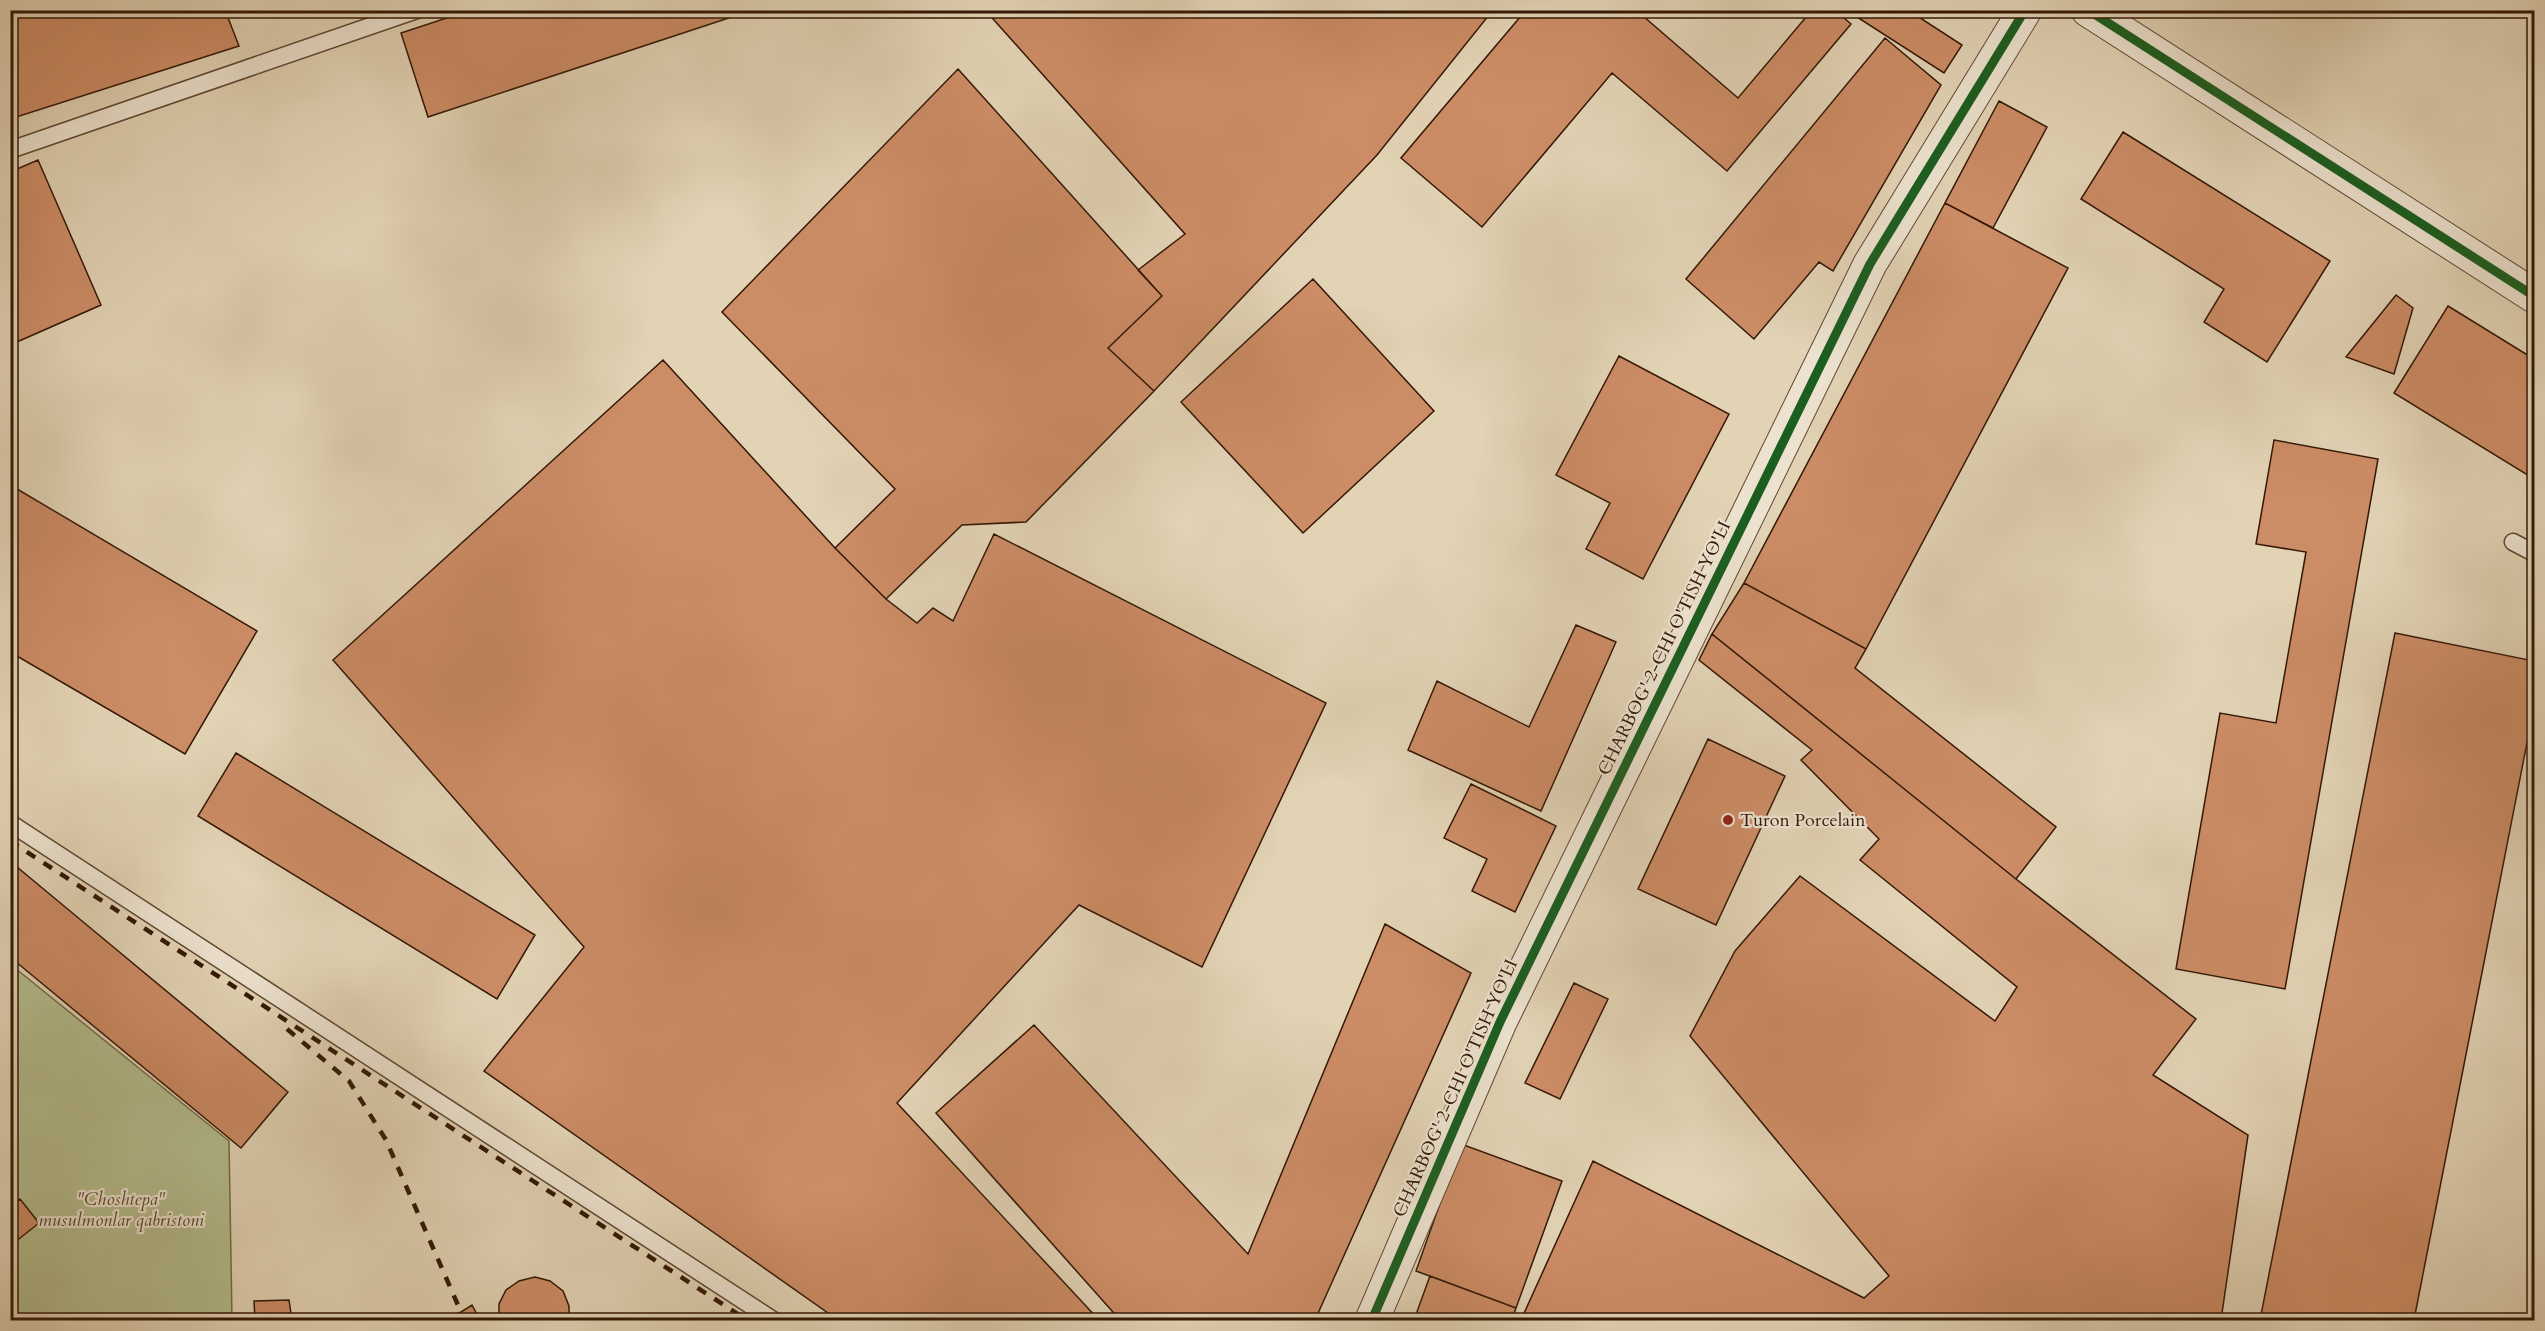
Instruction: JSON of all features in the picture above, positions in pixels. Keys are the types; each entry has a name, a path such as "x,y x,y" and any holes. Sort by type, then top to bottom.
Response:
{"street":[{"name":"CHARBOG' 2-CHI O'TISH YO'LI","path":"1372,1320 1500,1022 1870,264 2025,10"},
{"path":"2088,10 2535,296"}],"lane":[{"path":"10,150 417,10"},
{"path":"2512,542 2535,553"},
{"path":"10,823 773,1320"}],"green space":[{"name":"\"Choshtepa\" musulmonlar qabristoni","path":"10,964 229,1141 232,1320 11,1320"}],"building":[{"path":"10,10 225,10 239,46 10,119"},
{"path":"471,10 753,10 428,117 401,33"},
{"path":"985,10 1493,10 1377,155 1154,391 1108,348 1162,296 1138,270 1185,234"},
{"path":"1526,10 1636,10 1738,98 1812,10 1835,10 1851,24 1727,171 1612,73 1482,227 1401,158"},
{"path":"1846,10 1908,10 1962,45 1944,73"},
{"path":"1885,38 1941,85 1833,271 1819,262 1754,339 1686,279"},
{"path":"958,69 1162,296 1108,348 1154,391 1026,522 962,525 886,599 835,548 895,489 722,312"},
{"path":"1999,101 2047,127 1993,228 1945,203"},
{"path":"2123,132 2330,261 2267,362 2204,322 2224,289 2081,199"},
{"path":"38,160 101,305 10,345 10,172"},
{"path":"1945,203 2068,268 1866,649 1744,583"},
{"path":"1313,279 1434,411 1303,533 1181,402"},
{"path":"2396,295 2413,308 2394,374 2346,357"},
{"path":"2448,306 2534,359 2534,479 2394,393"},
{"path":"1619,356 1729,414 1643,579 1586,549 1610,503 1556,475"},
{"path":"663,360 835,548 886,599 917,623 933,608 953,621 994,534 1326,703 1202,967 1079,905 897,1103 1099,1320 838,1320 484,1071 584,947 333,660"},
{"path":"2274,440 2378,459 2285,989 2176,969 2220,713 2276,723 2306,552 2256,544"},
{"path":"12,486 257,631 185,754 10,652"},
{"path":"1744,583 1866,649 1855,668 2056,827 2016,879 1712,634"},
{"path":"1576,625 1616,642 1541,811 1408,750 1437,681 1529,727"},
{"path":"2395,633 2534,661 2534,707 2414,1320 2260,1320"},
{"path":"1712,634 2016,879 2196,1019 2153,1075 2248,1135 2221,1320 1521,1320 1593,1161 1864,1298 1889,1276 1690,1036 1735,951 1800,876 1995,1021 2017,987 1860,860 1879,839 1801,760 1812,750 1699,660"},
{"path":"1708,739 1785,776 1716,925 1638,889"},
{"path":"236,753 535,935 497,999 198,816"},
{"path":"1471,784 1556,826 1515,912 1472,891 1487,859 1444,838"},
{"path":"17,867 288,1092 241,1148 10,957 10,875"},
{"path":"1385,924 1471,973 1315,1320 1120,1320 936,1113 1034,1025 1248,1254"},
{"path":"1574,983 1608,999 1560,1099 1525,1083"},
{"path":"1461,1144 1562,1181 1516,1308 1416,1271"},
{"path":"20,1199 39,1223 10,1246 10,1207"},
{"path":"1430,1276 1516,1308 1512,1320 1414,1320"},
{"path":"535,1277 550,1281 563,1291 569,1306 569,1320 499,1320 499,1304 506,1290 519,1281"},
{"path":"289,1300 292,1320 255,1320 254,1301"},
{"path":"472,1305 480,1320 443,1320 461,1312"}],"railway":[{"path":"10,841 747,1320"},
{"path":"287,1029 349,1081 386,1140 461,1312"}],"cycle path":[{"path":"1372,1320 1500,1022 1870,264 2025,10"},
{"path":"2088,10 2534,296"}],"place":[{"name":"Turon Porcelain","path":"1728,820"}]}
